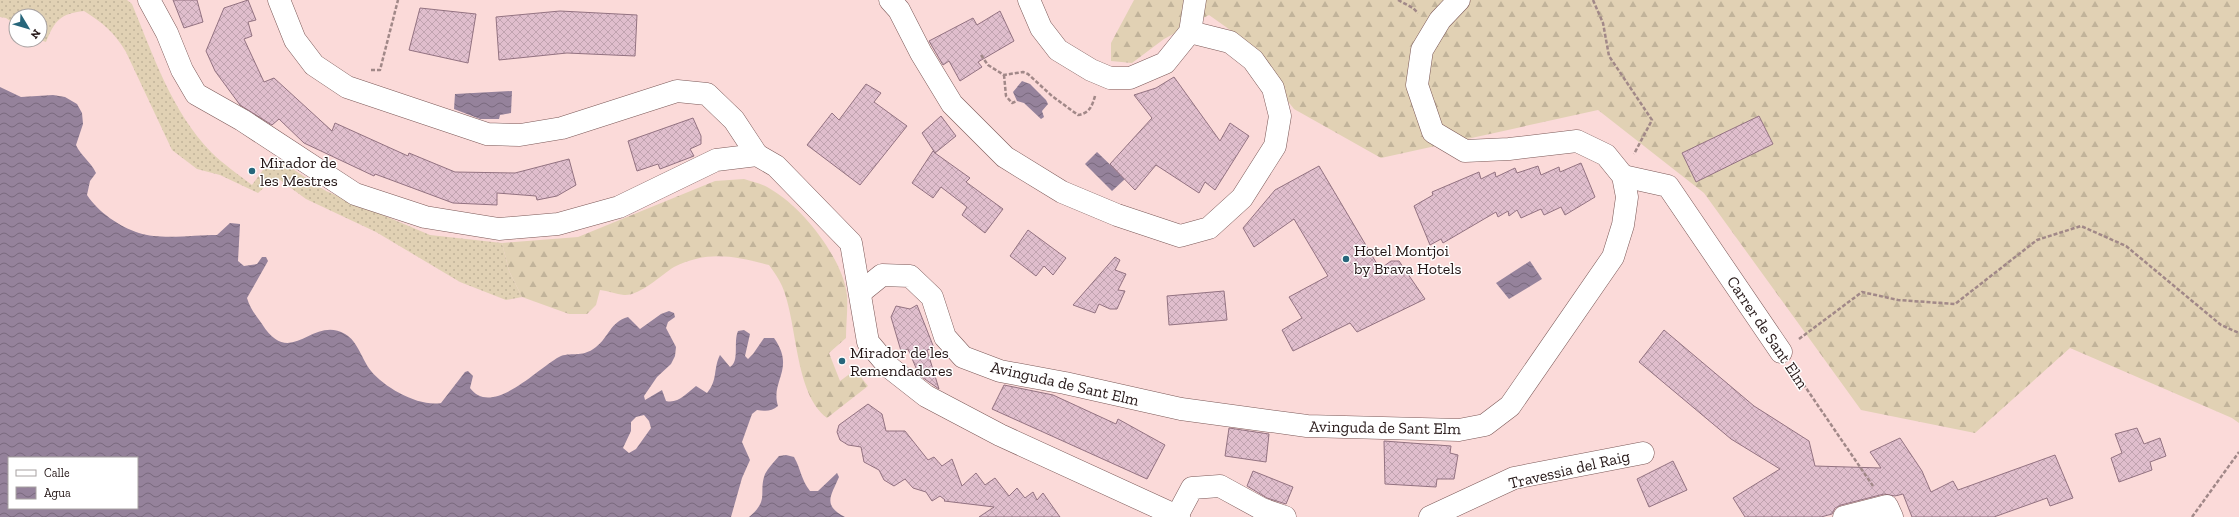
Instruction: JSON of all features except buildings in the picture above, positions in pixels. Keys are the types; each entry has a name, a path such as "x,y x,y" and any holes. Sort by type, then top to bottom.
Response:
{"street":[{"path":"149,0 167,33 182,70 196,94 242,120 355,194 425,217 499,229 558,224 619,207 716,160 757,155"},
{"path":"279,0 294,40 314,65 347,87 487,134 520,136 562,128 678,91 707,94 734,120 757,155 776,166 851,243 861,292 868,342 889,367 926,396 1000,435 1178,516 1192,488 1220,486 1262,510 1285,517"},
{"path":"890,0 899,10 921,53 952,104 1005,158 1062,192 1117,215 1180,236 1209,228 1242,198 1275,146 1280,116 1273,88 1253,60 1230,42 1190,32"},
{"path":"1029,0 1042,28 1058,50 1100,84 1110,78 1130,78 1165,63 1190,32 1195,0"},
{"name":"Avinguda de Sant Elm","path":"861,292 882,275 910,276 932,298 945,337 963,357 1000,372 1065,383 1180,409 1299,425 1459,430 1485,425 1510,406 1613,257 1623,225 1627,197 1623,176 1606,155 1577,141 1509,149 1465,151 1434,132 1417,85 1422,50 1440,20 1459,0"},
{"name":"Carrer de Sant Elm","path":"1623,176 1668,186 1781,352"},
{"name":"Travessia del Raig","path":"1430,517 1514,478 1643,453"},
{"path":"1844,517 1890,511"}],"path":[{"path":"347,87 363,70 380,70 398,0"},
{"path":"1593,0 1603,23 1609,56 1652,120 1623,176"},
{"path":"981,55 988,65 1004,75 1023,72 1028,74 1052,96 1078,115 1084,114 1090,109 1100,84"},
{"path":"1004,75 1006,96 1012,102 1017,100"},
{"path":"1781,352 1862,292 1898,300 1955,304 2037,240 2081,226 2126,246 2221,325 2239,333"},
{"name":"Carrer de Sant Elm","path":"1781,352 1890,511"},
{"path":"2192,517 2239,452"}],"green space":[{"path":"0,0 127,0 132,4 156,63 174,101 185,119 211,152 252,185 273,156 326,191 430,235 502,243 509,271 522,297 506,300 460,282 376,232 306,199 280,180 271,181 258,193 220,175 197,169 172,150 126,52 117,39 97,19 84,11 69,14 59,19 52,28 48,37 48,8 8,8 8,19 0,17"},
{"path":"1134,0 2239,0 2239,423 2232,418 2070,348 1975,433 1861,410 1704,193 1598,110 1381,158 1294,109 1233,32 1209,15 1164,39 1132,63 1111,61 1111,43"},
{"path":"744,179 769,188 784,198 796,209 820,236 830,251 844,281 847,295 846,338 829,353 840,381 855,370 868,386 827,418 816,407 808,392 802,375 787,301 781,283 769,265 733,257 722,256 698,258 674,267 637,292 624,295 600,290 596,305 587,314 569,314 522,297 509,271 502,243 578,237 715,181"}],"water":[{"path":"1022,81 1030,84 1048,104 1042,111 1044,117 1041,119 1024,103 1017,101 1013,92"},
{"path":"0,87 21,97 53,95 65,97 77,104 82,113 83,124 76,145 96,173 90,181 87,195 103,213 124,227 139,233 157,236 177,237 217,235 230,223 240,224 238,261 244,266 257,264 262,257 266,257 268,261 247,298 253,312 273,337 283,342 292,342 322,331 333,330 345,334 357,346 368,367 377,377 394,390 413,399 423,402 441,403 465,372 468,371 473,376 470,388 479,396 490,397 502,394 515,388 563,355 581,354 591,351 600,343 613,326 622,319 628,317 640,329 661,314 669,311 674,313 675,317 668,322 666,328 676,347 675,356 671,364 657,377 644,396 645,400 662,390 666,401 670,402 682,397 696,386 707,393 713,384 720,355 730,367 735,360 738,331 744,330 750,334 745,356 748,359 764,338 774,338 783,358 783,367 776,397 778,406 765,411 757,410 752,414 742,442 750,460 742,478 731,517 0,517","holes":["644,415 649,421 651,428 636,449 629,453 623,448 631,431 631,422 636,417"]},
{"path":"512,91 511,113 500,115 499,119 480,119 454,109 455,94"},
{"path":"1097,152 1125,179 1112,191 1085,164"},
{"path":"1530,261 1542,279 1509,299 1496,283"},
{"path":"786,455 794,457 810,491 818,491 837,473 839,477 830,500 833,508 845,517 749,517 759,506 761,501 762,486 766,472 779,456"}],"place":[{"name":"Mirador de les Mestres","path":"252,171"},
{"name":"Hotel Montjoi by Brava Hotels","path":"1346,259"},
{"name":"Mirador de les Remendadores","path":"842,361"}]}
